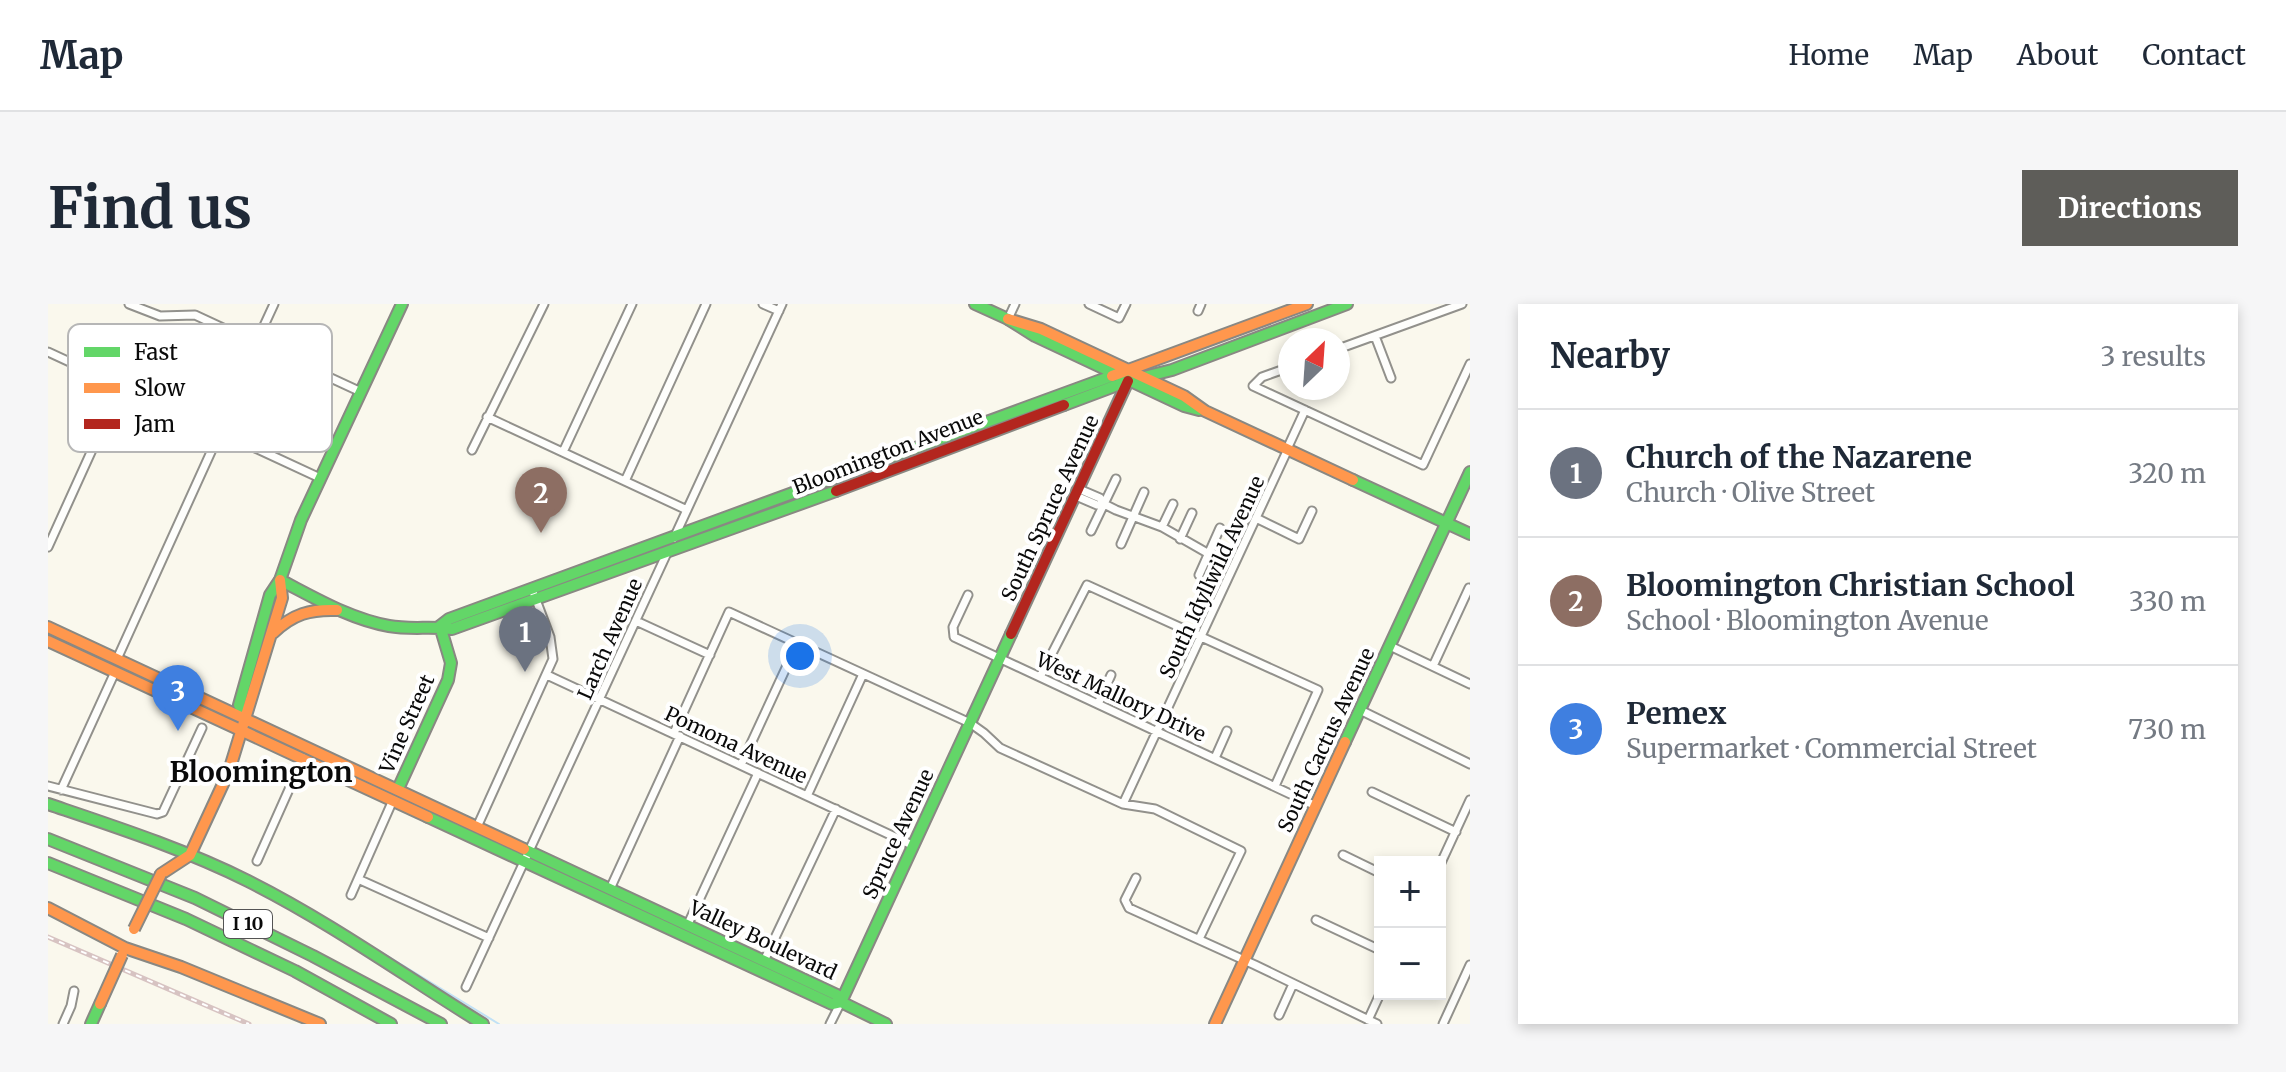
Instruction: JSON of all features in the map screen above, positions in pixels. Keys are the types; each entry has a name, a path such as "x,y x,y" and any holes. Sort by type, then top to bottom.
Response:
{"main road":[{"path":"246,718 239,705 270,595 280,580 301,520 402,304"},
{"path":"975,304 1116,375"},
{"name":"Bloomington Avenue","path":"280,580 366,621 394,627 440,626 449,619 667,552 835,491 1307,304"},
{"path":"1129,376 1144,377 1172,370 1347,304"},
{"path":"1008,319 1041,329 1184,406 1205,411"},
{"path":"1088,385 1093,372 1090,363"},
{"path":"1169,390 1167,380 1172,370"},
{"name":"Bloomington Avenue","path":"534,594 674,536 1116,375 1129,376"},
{"name":"South Spruce Avenue","path":"1000,659 1129,376"},
{"path":"1144,377 1205,411 1470,534"},
{"path":"928,455 960,438 961,431"},
{"name":"South Cactus Avenue","path":"1215,1024 1470,472"},
{"path":"831,479 835,491"},
{"path":"91,1024 161,874 190,855 229,771 282,598 280,580"},
{"path":"271,635 284,621 310,609 343,611"},
{"name":"Vine Street","path":"398,789 448,680 451,663 440,626"},
{"name":"Valley Boulevard","path":"48,627 398,789 477,827 528,856 832,1004 841,1002 837,995 688,924 610,889 528,856 393,800 48,641"},
{"name":"Spruce Avenue","path":"841,1002 1000,659"},
{"path":"48,804 190,855 272,893 312,915 483,1024"},
{"name":"I 10","path":"48,839 195,898 441,1024"},
{"name":"I 10","path":"48,863 186,919 295,971 391,1024"},
{"path":"48,908 124,952 181,967 320,1024"},
{"path":"841,1002 886,1024"}],"street":[{"path":"129,304 160,316 180,314 216,324"},
{"path":"179,304 180,314"},
{"path":"265,324 274,304"},
{"path":"472,450 544,304"},
{"path":"563,452 632,304"},
{"path":"625,481 706,304"},
{"path":"763,304 780,308"},
{"path":"1008,319 1015,304"},
{"path":"1089,304 1119,318 1126,304"},
{"path":"1350,345 1462,304"},
{"name":"Larch Avenue","path":"466,987 780,308"},
{"path":"1375,336 1391,378"},
{"path":"48,352 68,361"},
{"path":"1283,400 1423,465 1470,364"},
{"path":"1278,371 1262,377 1253,386 1278,398"},
{"path":"332,378 361,392"},
{"name":"South Idyllwild Avenue","path":"1123,804 1305,410"},
{"path":"487,417 687,510"},
{"path":"48,547 91,452"},
{"path":"117,659 211,452"},
{"path":"263,452 320,478"},
{"path":"1091,531 1116,479"},
{"path":"1077,492 1100,498 1104,504 1162,527 1209,554"},
{"path":"1121,544 1144,492"},
{"path":"1162,527 1173,504"},
{"path":"1256,518 1299,539 1312,511"},
{"path":"1180,539 1192,513"},
{"path":"1199,575 1220,528"},
{"path":"1040,677 1087,585 1318,690 1275,786"},
{"path":"1433,666 1469,588"},
{"path":"477,827 553,659 552,645 534,594"},
{"name":"West Mallory Drive","path":"968,595 953,627 954,637 1316,806"},
{"path":"610,889 729,612 970,723 1000,748 1123,804 1155,809 1241,851 1199,939"},
{"path":"636,621 710,655"},
{"path":"741,765 797,644"},
{"path":"1390,646 1470,684"},
{"path":"61,790 115,672"},
{"path":"807,796 863,674"},
{"name":"Pomona Avenue","path":"547,675 912,845"},
{"path":"1098,704 1111,675"},
{"path":"1362,711 1470,764"},
{"path":"48,786 157,814 163,812 202,728"},
{"path":"1215,758 1227,731"},
{"path":"257,861 303,758"},
{"path":"688,924 758,773"},
{"path":"1372,792 1456,832"},
{"name":"Vine Street","path":"351,895 393,800"},
{"path":"1444,856 1470,800"},
{"path":"764,961 836,809"},
{"path":"1343,855 1374,870"},
{"path":"1136,878 1125,902 1129,908 1377,1024"},
{"path":"358,879 489,938"},
{"path":"1316,920 1374,947"},
{"path":"1443,1024 1470,965"},
{"path":"1279,1015 1293,984"},
{"path":"63,1024 74,991"},
{"path":"1368,1020 1377,1000"},
{"name":"Spruce Avenue","path":"830,1024 841,1002"}],"waterway":[{"path":"376,949 499,1024"}],"railway":[{"path":"48,937 249,1024"}],"traffic: fast":[{"path":"246,718 239,705 270,595 280,580 301,520 402,304"},
{"path":"975,304 1035,336 1184,406 1199,410"},
{"path":"1064,405 1128,381 1172,370 1347,304"},
{"path":"440,626 449,619 1112,376"},
{"path":"1345,742 1470,472"},
{"path":"1353,480 1470,534"},
{"path":"280,580 333,607 375,623 452,629 836,491"},
{"path":"398,789 448,680 451,663 440,626"},
{"path":"841,1002 1011,634"},
{"path":"48,804 175,849 248,881 338,932 483,1024"},
{"path":"428,817 832,1004 841,1002"},
{"path":"48,839 195,898 441,1024"},
{"path":"524,849 837,995 841,1002 886,1024"},
{"path":"48,863 186,919 295,971 391,1024"},
{"path":"91,1024 100,1004"}],"traffic: slow":[{"path":"1112,376 1307,304"},
{"path":"1008,319 1041,329 1353,480"},
{"path":"161,874 190,855 229,771 282,598 280,580"},
{"path":"273,633 302,614 337,610"},
{"path":"48,627 524,849"},
{"path":"48,641 428,817"},
{"path":"1215,1024 1345,742"},
{"path":"134,929 161,874"},
{"path":"48,908 125,948 181,967 320,1024"},
{"path":"100,1004 122,955"}],"traffic: jam":[{"path":"1011,634 1128,381"},
{"path":"836,491 1064,405"}],"place":[{"name":"Bloomington Christian School","path":"541,533"},
{"name":"Church of the Nazarene","path":"525,672"},
{"name":"Pemex","path":"178,731"}],"district":[{"name":"Bloomington","path":"261,772"}]}
